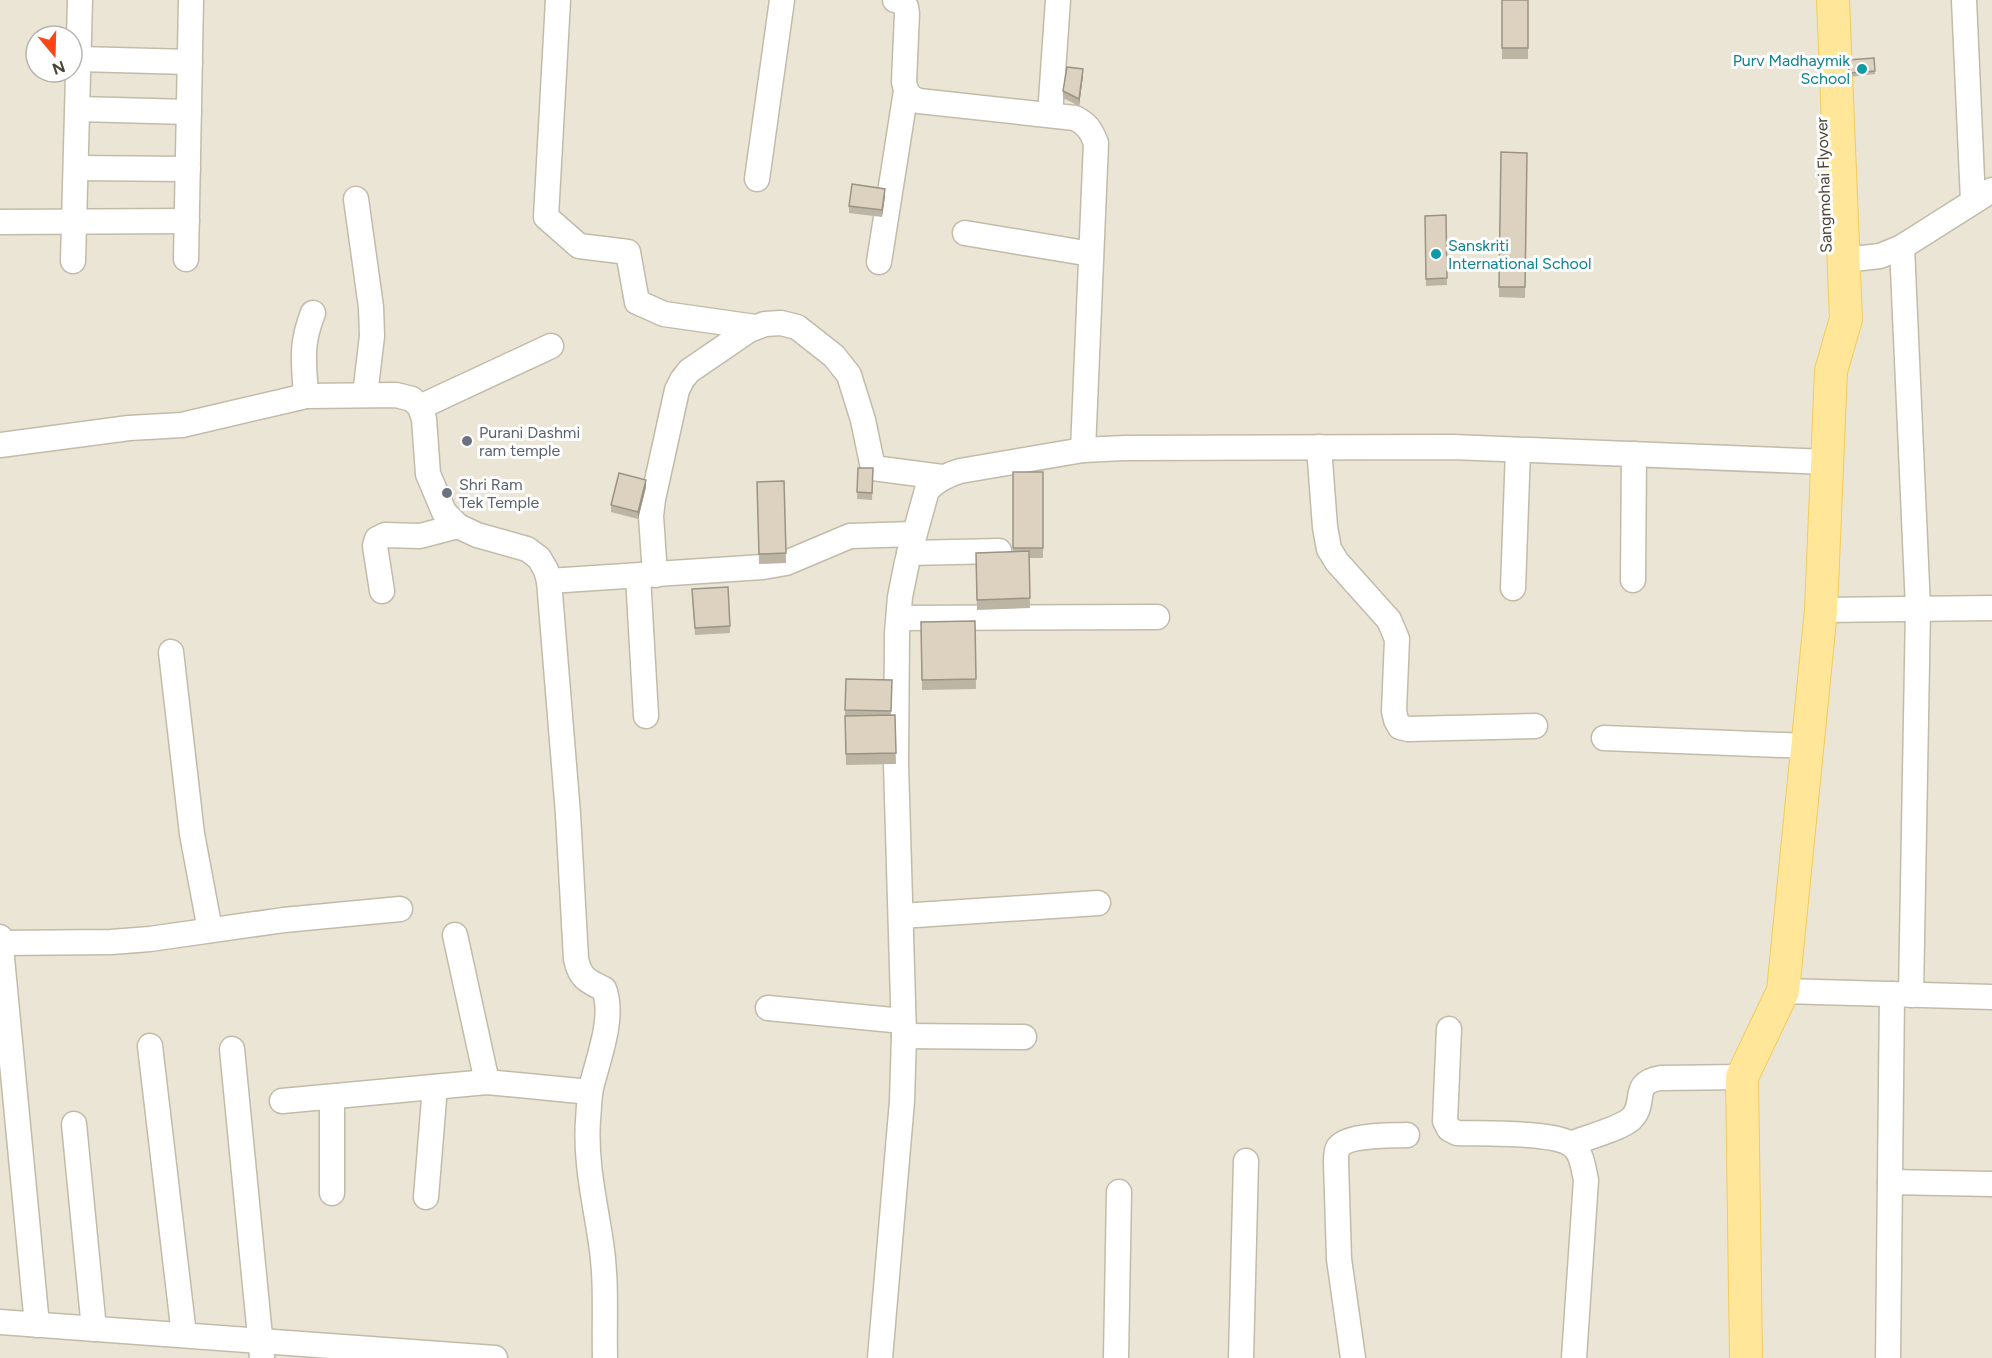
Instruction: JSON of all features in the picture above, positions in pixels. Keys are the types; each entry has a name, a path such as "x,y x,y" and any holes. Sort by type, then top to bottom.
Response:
{"main road":[{"name":"Sangmohai Flyover","path":"1820,0 1827,320 1831,371"},
{"path":"1746,1358 1742,1077 1783,991 1821,610 1831,371 1846,319 1833,0"}],"street":[{"path":"80,0 80,24"},
{"path":"186,259 190,0"},
{"path":"558,0 546,217 579,246 628,252 637,303 664,314 755,327"},
{"path":"757,179 782,0"},
{"path":"879,262 906,91 904,82 907,15 906,7 900,1 895,0"},
{"path":"1050,115 1058,0"},
{"path":"1844,260 1880,256 1902,247 1982,196 1964,0"},
{"path":"84,59 190,62"},
{"path":"73,261 78,84"},
{"path":"906,91 911,98 919,101 1075,118 1085,123 1092,131 1096,142 1083,450"},
{"path":"78,109 189,112"},
{"path":"76,168 188,169"},
{"path":"356,200 372,307 372,336 365,395"},
{"path":"0,222 187,221"},
{"path":"964,233 1091,254"},
{"path":"1888,1358 1890,1182 1902,994 1918,608 1902,247"},
{"path":"306,396 303,350 305,334 313,313"},
{"path":"646,716 647,575 653,499 677,390 689,371 755,327 781,323 797,327 834,356 849,375 863,420 873,468 942,477"},
{"path":"420,407 551,346"},
{"path":"0,445 129,428 182,425 306,396 396,395 412,399 420,407 424,419 428,474 444,512 458,526 477,536 527,549 539,558 549,580 568,814 576,959 579,972 587,981 604,989 608,1000 608,1018 590,1092 587,1133 588,1157 602,1252 605,1358"},
{"path":"1319,447 1325,527 1329,549 1336,562 1389,620 1397,639 1394,711 1400,727 1408,729 1535,726"},
{"path":"880,1358 902,1101 902,916 896,764 900,597 927,490 942,477 960,471 1083,450 1453,447 1827,462"},
{"path":"1513,588 1518,450"},
{"path":"1633,580 1634,454"},
{"path":"382,591 375,546 377,539 385,535 420,536 458,526"},
{"path":"549,580 782,564 850,536 999,551"},
{"path":"1821,610 1992,608"},
{"path":"899,618 1157,617"},
{"path":"171,652 191,825 210,930"},
{"path":"1604,738 1807,746"},
{"path":"902,916 1098,903"},
{"path":"0,944 150,939 284,920 400,909"},
{"path":"455,935 487,1082"},
{"path":"0,937 8,1109 37,1325"},
{"path":"1783,991 1992,997"},
{"path":"768,1008 903,1028 1024,1037"},
{"path":"1449,1029 1445,1121 1449,1129 1457,1133 1547,1137 1570,1144 1581,1157 1586,1180 1574,1358"},
{"path":"150,1046 184,1335"},
{"path":"232,1049 262,1350"},
{"path":"1570,1144 1626,1123 1634,1116 1642,1085 1650,1079 1742,1077"},
{"path":"282,1101 487,1082 590,1092"},
{"path":"426,1197 435,1087"},
{"path":"332,1096 332,1193"},
{"path":"74,1124 94,1329"},
{"path":"1353,1358 1338,1259 1337,1148 1355,1138 1407,1135"},
{"path":"1241,1358 1246,1161"},
{"path":"1890,1182 1992,1184"},
{"path":"1116,1358 1119,1192"},
{"path":"0,1322 184,1335 225,1348 480,1357"}],"shaded area":[{"path":"0,0 1992,0 1992,1358 0,1358"}],"building":[{"path":"1502,0 1528,0 1528,48 1502,48"},
{"name":"Purv Madhaymik School","path":"1874,58 1875,71 1849,73 1848,60"},
{"path":"1067,67 1083,69 1079,99 1063,91"},
{"path":"1501,152 1527,153 1525,287 1499,287"},
{"path":"852,184 885,189 882,210 849,206"},
{"name":"Sanskriti International School","path":"1446,215 1447,278 1426,279 1425,216"},
{"path":"858,468 873,468 872,493 857,492"},
{"path":"1013,472 1043,472 1043,548 1013,548"},
{"path":"619,473 646,480 638,512 611,505"},
{"path":"784,481 786,553 759,554 757,482"},
{"path":"1029,551 1030,598 977,600 976,553"},
{"path":"728,587 730,626 695,628 692,589"},
{"path":"975,621 976,679 922,680 921,622"},
{"path":"846,679 892,680 891,711 845,710"},
{"path":"895,715 896,753 846,754 845,716"}],"place":[{"name":"Purv Madhaymik School","path":"1862,69"},
{"name":"Sanskriti International School","path":"1436,254"},
{"name":"Purani Dashmi ram temple","path":"467,441"},
{"name":"Shri Ram Tek Temple","path":"447,493"}]}
